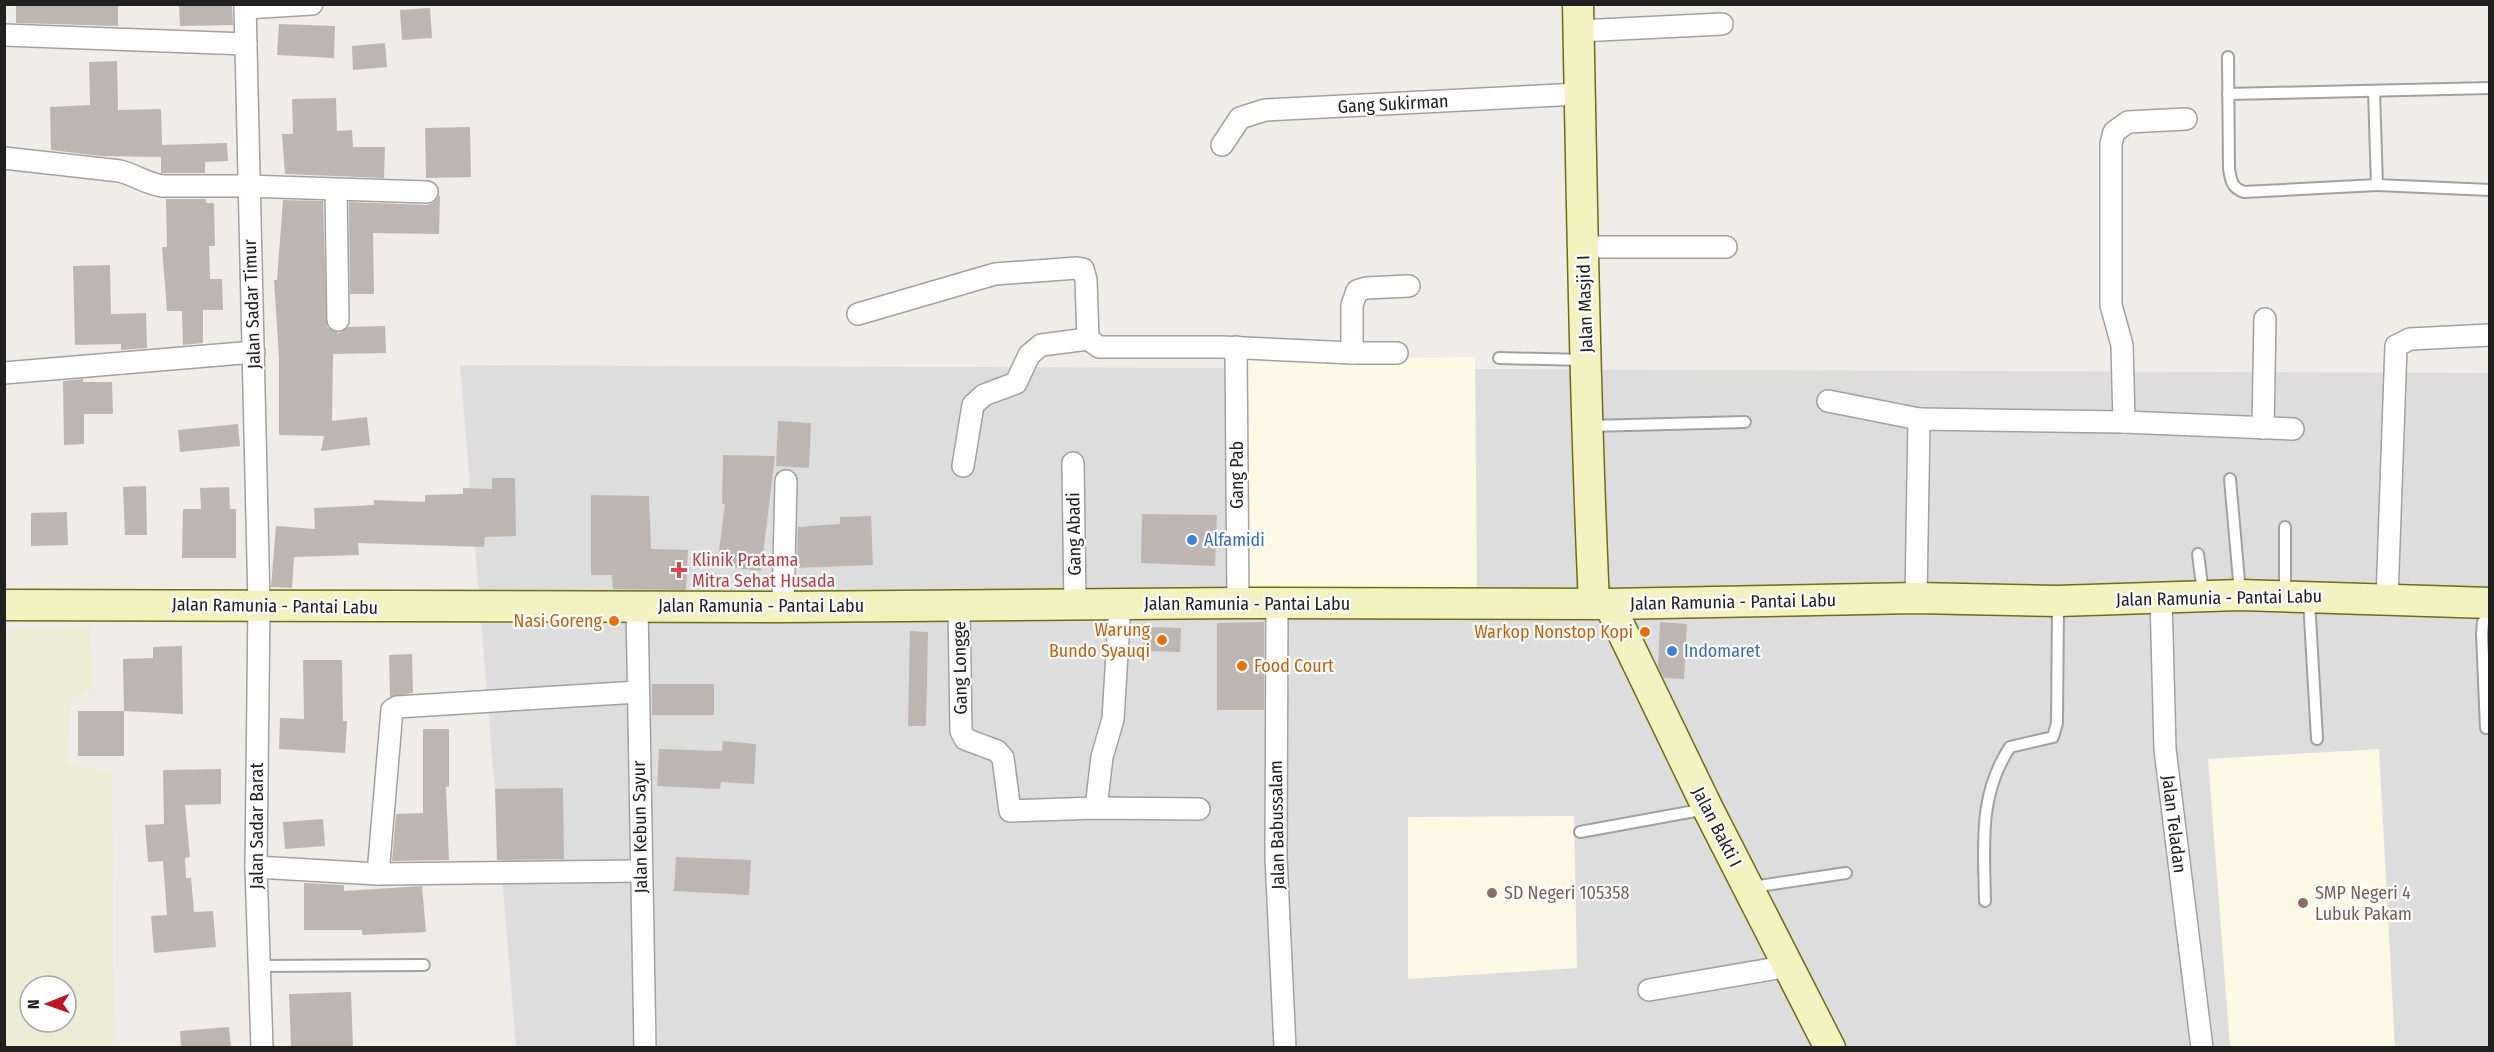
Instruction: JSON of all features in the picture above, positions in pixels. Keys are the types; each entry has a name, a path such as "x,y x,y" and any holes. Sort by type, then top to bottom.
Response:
{"main road":[{"name":"Jalan Masjid I","path":"1578,18 1587,360 1586,426 1602,604"},
{"name":"Jalan Ramunia - Pantai Labu","path":"4,606 259,604 783,607 1238,603 1602,604 1916,598 2058,601 2240,595 2490,603"},
{"name":"Jalan Bakti I","path":"1602,604 1830,1047"}],"street":[{"path":"245,6 312,4"},
{"name":"Jalan Sadar Timur","path":"245,6 259,604"},
{"path":"1578,18 1722,24"},
{"path":"4,35 246,44"},
{"name":"Gang Sukirman","path":"1222,145 1240,118 1265,110 1579,94"},
{"path":"2124,422 2122,345 2111,305 2111,144 2114,132 2128,122 2186,119"},
{"path":"4,158 120,171 134,175 150,185 427,192"},
{"path":"336,190 338,320"},
{"path":"1584,247 1726,246"},
{"path":"858,314 995,274 1077,268 1083,269 1086,280 1088,339"},
{"path":"1352,353 1352,312 1355,293 1366,288 1409,285"},
{"path":"2264,428 2265,320"},
{"path":"2387,599 2396,346 2410,339 2490,335"},
{"path":"963,466 970,413 978,399 1016,383 1029,355 1041,345 1088,339 1099,346 1236,347 1397,353"},
{"name":"Gang Pab","path":"1236,347 1238,603"},
{"path":"4,373 254,352"},
{"path":"1828,401 1919,419 2124,422 2293,429"},
{"path":"1916,598 1919,419"},
{"name":"Gang Abadi","path":"1073,464 1075,605"},
{"path":"783,607 786,481"},
{"name":"Jalan Teladan","path":"2161,598 2165,749 2202,1047"},
{"name":"Jalan Babussalam","path":"1277,603 1276,857 1285,1047"},
{"name":"Jalan Sadar Barat","path":"259,604 256,867 262,1047"},
{"path":"1120,605 1113,719 1102,757 1096,808 1199,809"},
{"name":"Gang Longge","path":"959,606 961,731 965,739 997,751 1003,758 1007,768 1010,811 1096,808"},
{"name":"Jalan Kebun Sayur","path":"637,607 645,1047"},
{"path":"378,874 393,710 397,707 638,692"},
{"path":"256,867 378,874 640,871"},
{"path":"1649,990 1789,966"}],"lane":[{"path":"2228,57 2229,169 2232,184 2238,190 2244,192 2377,185 2490,190"},
{"path":"2228,94 2490,88"},
{"path":"2374,91 2377,185"},
{"path":"1499,358 1587,360"},
{"path":"1586,426 1745,422"},
{"path":"2230,479 2240,595"},
{"path":"2285,527 2317,739"},
{"path":"2198,554 2204,597"},
{"path":"1985,901 1984,814 1998,764 2010,747 2053,737 2057,723 2058,601"},
{"path":"2486,728 2482,634 2483,622 2490,617"},
{"path":"1580,832 1708,809"},
{"path":"1748,888 1846,873"},
{"path":"260,966 424,965"}],"shaded area":[{"path":"1475,357 1477,587 1249,589 1247,359"},
{"path":"460,365 2489,373 2489,1047 516,1047"},
{"name":"SMP Negeri 4 Lubuk Pakam","path":"2379,749 2395,1047 2230,1047 2208,759"},
{"name":"SD Negeri 105358","path":"1574,816 1577,968 1408,979 1408,817"}],"green space":[{"path":"91,627 92,691 71,699 67,763 112,773 114,1047 5,1047 5,628"}],"building":[{"path":"16,4 118,4 118,26 16,23"},
{"path":"179,4 232,4 233,25 180,26"},
{"path":"430,8 432,38 402,40 400,10"},
{"path":"279,24 335,26 334,58 277,55"},
{"path":"385,43 387,67 353,70 352,46"},
{"path":"117,61 118,110 161,109 162,145 227,143 228,161 205,162 205,173 161,173 161,157 101,156 51,150 50,107 90,105 89,62"},
{"path":"336,98 337,131 352,130 353,147 385,147 384,178 285,174 282,134 293,134 292,99"},
{"path":"470,127 471,177 426,178 425,128"},
{"path":"440,195 439,234 373,233 374,294 350,294 349,202 427,205 433,203"},
{"path":"166,199 206,199 206,203 214,203 215,246 209,246 210,279 222,279 223,310 203,310 203,343 183,345 182,311 167,311 162,247 167,247"},
{"path":"283,200 323,201 327,327 339,333 348,327 385,326 386,353 333,354 332,421 367,417 370,445 321,451 324,436 279,435 279,358 274,280 277,280"},
{"path":"110,265 111,314 146,313 147,348 121,350 121,344 75,345 73,266"},
{"path":"83,379 83,382 112,382 113,414 84,414 84,444 64,445 63,381"},
{"path":"778,421 811,423 809,468 776,466"},
{"path":"238,424 240,446 180,452 178,430"},
{"path":"723,455 775,456 761,571 717,566 725,504 722,504"},
{"path":"492,478 515,478 516,536 485,537 484,547 358,543 359,555 294,557 292,588 271,587 276,526 315,529 314,508 374,505 374,500 425,502 425,495 463,494 463,488 492,489"},
{"path":"146,486 147,535 125,535 123,487"},
{"path":"229,487 230,509 236,509 236,558 182,558 183,509 201,509 200,488"},
{"path":"591,495 649,496 651,549 688,550 686,590 613,589 612,575 591,575"},
{"path":"67,512 68,545 31,546 31,513"},
{"name":"Alfamidi","path":"1142,514 1217,515 1215,566 1141,563"},
{"path":"871,516 873,565 797,568 798,527 840,524 840,517"},
{"name":"Food Court","path":"1264,622 1264,710 1217,710 1217,623"},
{"name":"Indomaret","path":"1660,622 1687,624 1684,679 1664,678 1658,666"},
{"name":"Warung Bundo Syauqi","path":"1144,627 1181,628 1180,652 1143,651"},
{"path":"910,631 928,632 926,726 908,726"},
{"path":"182,646 183,714 124,711 123,659 153,658 153,647"},
{"path":"412,654 413,693 390,697 389,655"},
{"path":"303,660 342,660 343,721 347,721 345,753 279,749 280,718 304,719"},
{"path":"652,684 714,684 714,715 652,715"},
{"path":"78,711 124,711 124,756 78,756"},
{"path":"423,729 449,729 449,787 446,787 449,860 392,861 396,814 423,813"},
{"path":"723,741 756,744 754,784 721,782 720,789 657,786 659,749 722,751"},
{"path":"221,769 221,804 185,805 190,857 185,858 186,878 191,878 194,912 213,911 216,947 154,953 151,916 167,915 163,861 148,862 145,825 164,824 163,770"},
{"path":"563,788 564,859 497,860 495,789"},
{"path":"323,819 325,846 285,849 283,822"},
{"path":"676,857 751,860 749,895 674,891"},
{"path":"304,883 344,885 344,891 422,886 426,932 362,935 362,930 304,930"},
{"path":"351,992 353,1047 291,1047 289,994"},
{"path":"229,1027 231,1047 181,1047 180,1031"}],"place":[{"name":"Alfamidi","path":"1192,540"},
{"name":"Klinik Pratama Mitra Sehat Husada","path":"679,570"},
{"name":"Nasi Goreng","path":"614,621"},
{"name":"Warkop Nonstop Kopi","path":"1645,632"},
{"name":"Warung Bundo Syauqi","path":"1162,640"},
{"name":"Indomaret","path":"1672,651"},
{"name":"Food Court","path":"1242,666"},
{"name":"SD Negeri 105358","path":"1492,893"},
{"name":"SMP Negeri 4 Lubuk Pakam","path":"2303,903"}]}
